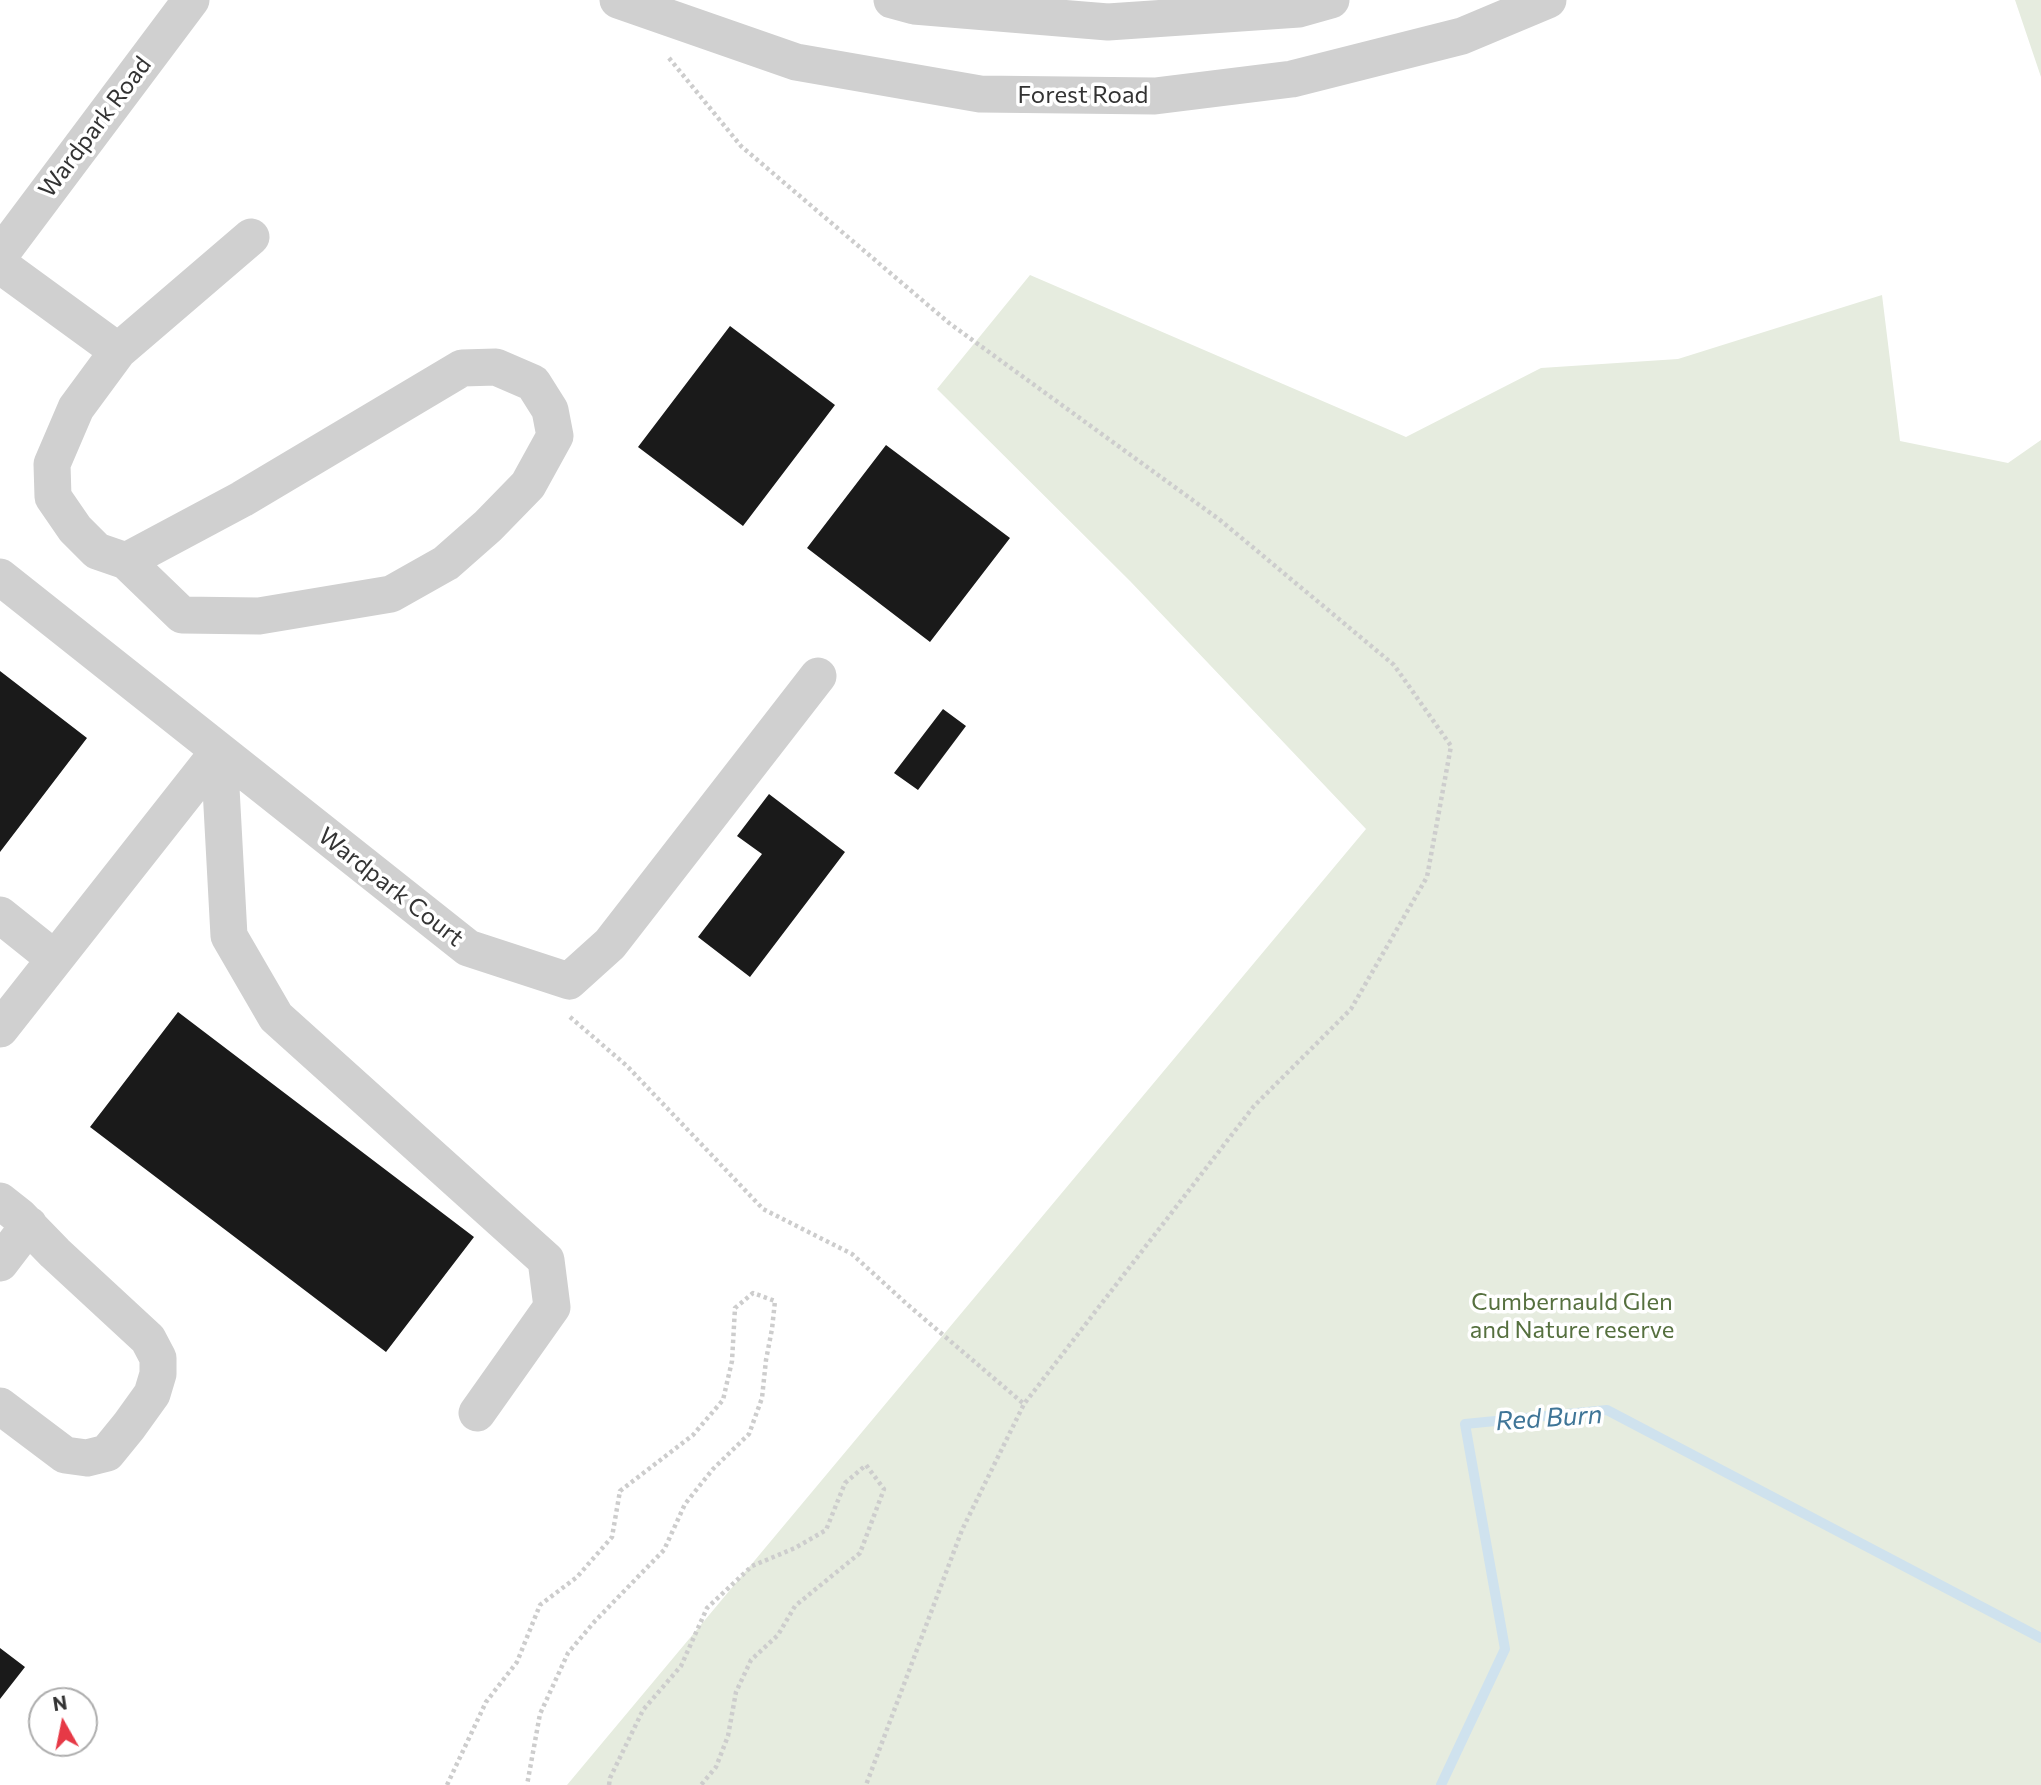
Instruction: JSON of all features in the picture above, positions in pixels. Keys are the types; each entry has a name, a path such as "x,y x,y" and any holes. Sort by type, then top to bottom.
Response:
{"street":[{"name":"Wardpark Road","path":"0,255 191,0"},
{"path":"892,0 914,6 1108,22 1299,9 1331,0"},
{"name":"Forest Road","path":"619,1 796,62 980,94 1155,96 1292,79 1462,36 1548,0"},
{"path":"126,561 242,499 462,368 496,367 533,383 550,410 555,436 528,485 488,526 446,563 391,594 259,616 182,615 126,561 97,551 75,529 53,497 52,464 76,408 118,351 251,236"},
{"path":"0,265 118,351"},
{"name":"Wardpark Court","path":"0,577 468,948 569,981 610,944 818,676"},
{"path":"0,1029 219,751"},
{"path":"219,751 229,936 276,1017 545,1260 552,1307 477,1413"},
{"path":"0,915 55,959"},
{"path":"0,1201 148,1339 158,1358 158,1374 152,1394 107,1453 86,1458 65,1455 0,1406"},
{"path":"0,1263 29,1226"}],"path":[{"path":"667,55 741,146 949,323 1220,520 1394,665 1451,746 1427,877 1351,1009 1254,1106 1024,1404 962,1530 866,1785"},
{"path":"569,1017 628,1066 763,1209 852,1254 1024,1404"},
{"path":"447,1785 486,1702 517,1662 540,1605 577,1577 612,1537 620,1491 693,1435 723,1400 732,1361 735,1308 753,1293 775,1301 762,1398 749,1434 713,1469 685,1504 664,1550 568,1653 540,1714 527,1785"},
{"path":"609,1785 643,1710 681,1665 708,1608 752,1566 795,1548 826,1530 845,1483 866,1465 884,1489 860,1553 795,1606 778,1635 751,1660 736,1692 728,1736 716,1767 701,1785"}],"green space":[{"path":"2015,0 2041,0 2041,77"},
{"name":"Cumbernauld Glen and Nature reserve","path":"1030,275 1406,437 1541,368 1678,359 1882,295 1900,441 2008,463 2041,440 2041,1785 567,1785 1366,829 1130,581 937,389"}],"building":[{"path":"730,326 835,405 743,526 638,447"},
{"path":"886,445 1010,538 930,642 807,548"},
{"path":"0,671 87,738 0,852"},
{"path":"943,709 966,726 918,790 894,773"},
{"path":"769,794 845,852 750,977 698,937 762,854 737,836"},
{"path":"178,1012 474,1237 386,1352 90,1127"},
{"path":"0,1648 25,1667 0,1699"}],"waterway":[{"name":"Red Burn","path":"1441,1785 1505,1649 1465,1424 1607,1410 2041,1638"}]}
